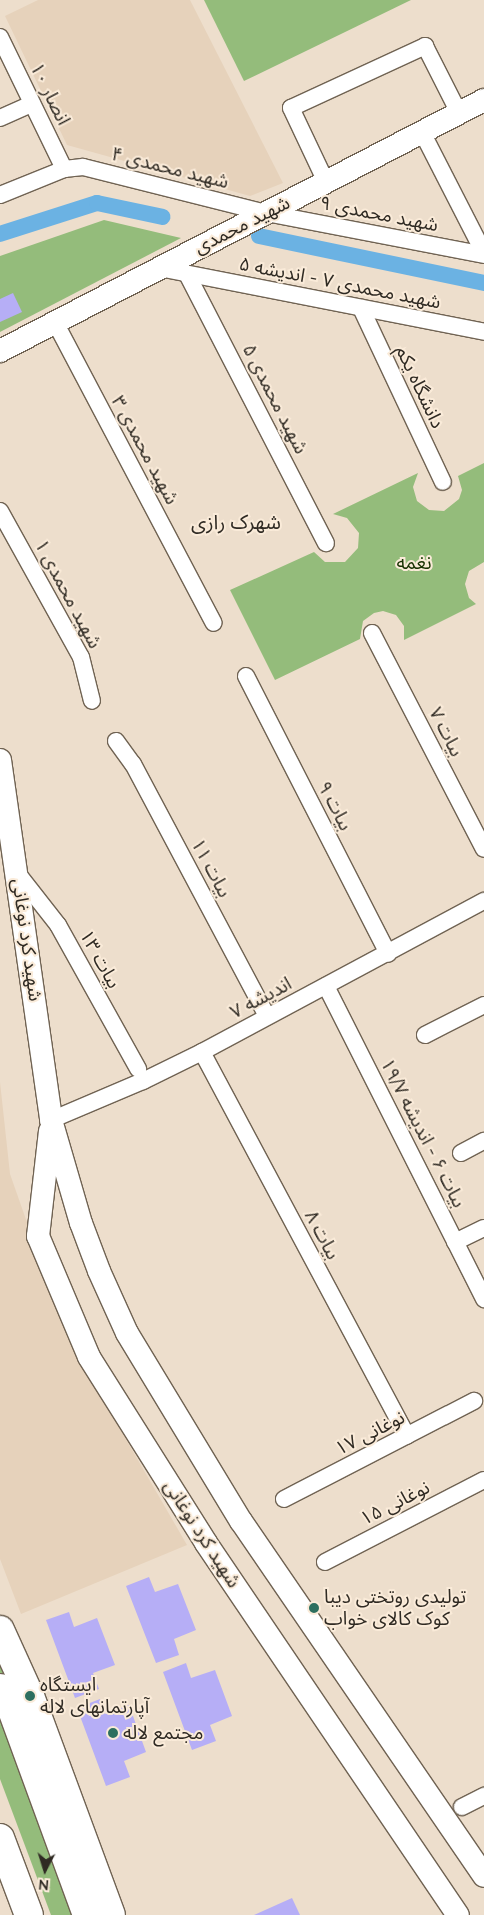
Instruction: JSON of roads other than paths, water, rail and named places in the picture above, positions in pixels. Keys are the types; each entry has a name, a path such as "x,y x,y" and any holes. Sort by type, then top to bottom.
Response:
{"highway":[{"path":"0,1630 30,1696 111,1915"},
{"path":"0,1688 12,1710 58,1830 87,1915"},
{"path":"0,1838 29,1915"}],"street":[{"name":"انصار ۱۰","path":"0,37 64,169"},
{"path":"326,182 291,108 425,46 459,113"},
{"name":"شهید محمدی","path":"0,351 484,100"},
{"path":"0,118 32,104"},
{"path":"422,132 484,254"},
{"name":"شهید محمدی ۴","path":"0,195 64,169 83,167 102,170 266,213"},
{"name":"شهید محمدی ۹","path":"266,213 484,254"},
{"name":"شهید محمدی ۷ - اندیشه ۵","path":"159,268 484,332"},
{"name":"شهید محمدی ۵","path":"188,274 326,543"},
{"name":"دانشگاه یکم","path":"361,308 443,482"},
{"name":"شهید محمدی ۳","path":"55,322 214,623"},
{"name":"شهید محمدی ۱","path":"0,510 81,657 92,701"},
{"name":"بیات ۷","path":"372,633 484,849"},
{"name":"بیات ۹","path":"246,676 388,954"},
{"name":"بیات ۱۱","path":"116,741 133,764 267,1016"},
{"name":"شهید کرد نوغانی","path":"0,760 18,874 51,1120 81,1223 127,1333 241,1521 484,1876"},
{"name":"بیات ۱۳","path":"18,874 58,925 138,1069"},
{"name":"اندیشه ۷","path":"51,1120 143,1081 202,1052 484,901"},
{"name":"بیات ۶ - اندیشه ۱۹/۷","path":"326,986 484,1299"},
{"path":"425,1035 484,1005"},
{"name":"بیات ۸","path":"202,1052 407,1436"},
{"name":"شهید کرد نوغانی","path":"51,1120 38,1236 89,1357 206,1543 458,1915"},
{"path":"461,1153 484,1141"},
{"path":"455,1242 484,1228"},
{"name":"نوغانی ۱۷","path":"284,1499 474,1401"},
{"name":"نوغانی ۱۵","path":"325,1562 484,1480"},
{"path":"462,1807 484,1796"}],"waterway":[{"path":"0,234 97,203 163,217"},
{"path":"259,236 484,283"}],"place":[{"name":"تولیدی روتختی دیبا کوک کالای خواب","path":"314,1608"},
{"name":"ایستگاه آپارتمانهای لاله","path":"30,1696"},
{"name":"مجتمع لاله","path":"113,1733"}],"district":[{"name":"شهرک رازی","path":"236,521"}],"park label":[{"name":"نغمه","path":"414,563"}]}
